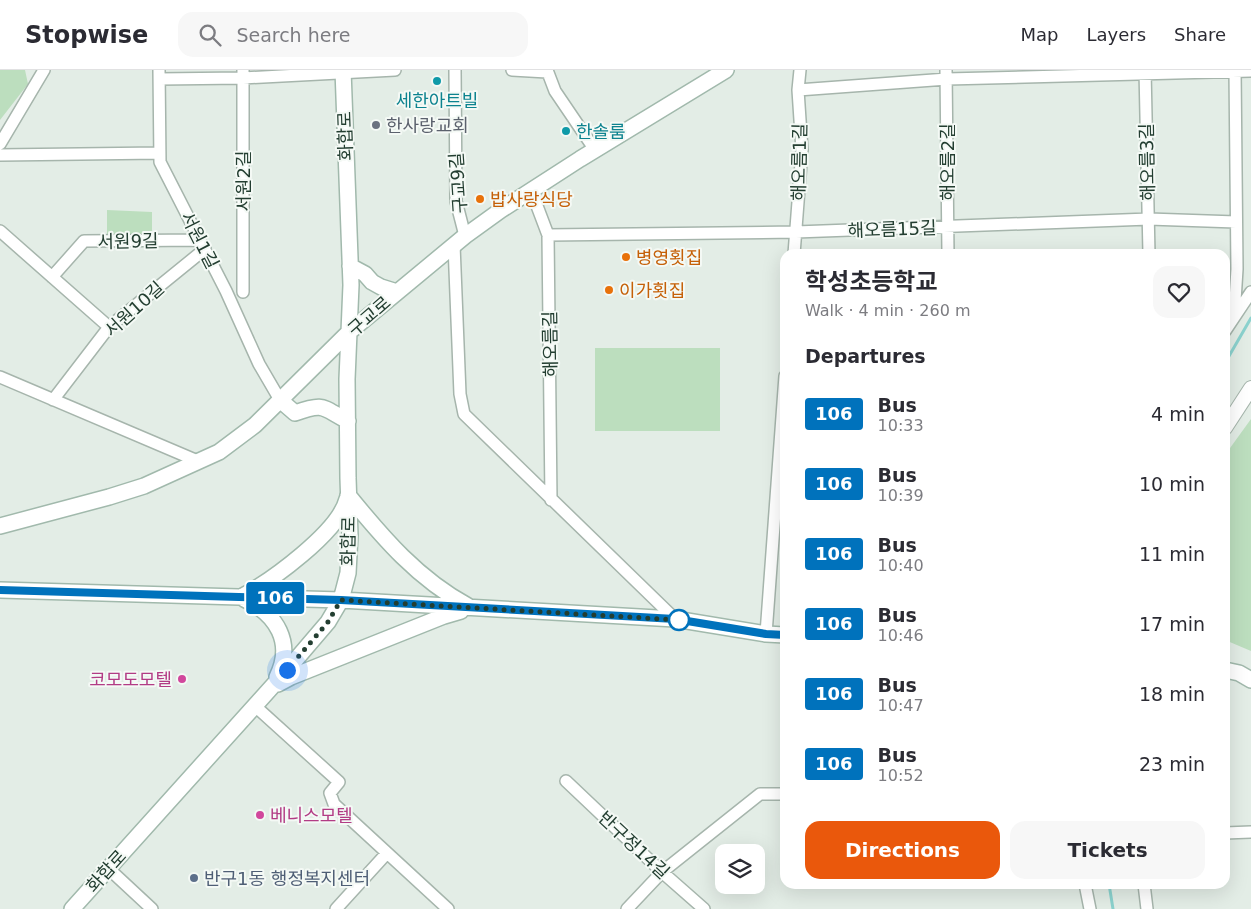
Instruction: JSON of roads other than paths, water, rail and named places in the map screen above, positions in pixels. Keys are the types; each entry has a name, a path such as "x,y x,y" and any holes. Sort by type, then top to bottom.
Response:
{"main road":[{"name":"구교로","path":"0,526 144,486 200,462 240,438 348,333 459,240 531,190 726,70"},
{"name":"화합로","path":"72,909 271,688 328,622 341,600 348,573 350,535 348,495 348,333 350,266 343,71"},
{"path":"350,266 365,274 380,287 397,292"},
{"path":"280,400 295,413 315,407 324,407 348,421"},
{"path":"241,597 275,577 317,540 339,516 346,505 348,495"},
{"path":"348,495 384,538 414,568 452,597 472,608"},
{"path":"0,590 341,600 675,619 780,635"},
{"path":"241,597 266,612 283,639 284,648 281,668 271,688"},
{"path":"271,688 291,677 444,616 472,608"},
{"path":"1230,671 1239,673 1251,680"}],"street":[{"path":"0,144 44,70"},
{"path":"159,75 395,70"},
{"name":"구교9길","path":"454,70 456,201 459,240"},
{"path":"512,70 547,71 555,92 595,150"},
{"name":"해오름1길","path":"794,249 802,150 798,90 800,70"},
{"path":"1234,317 1237,269 1235,70"},
{"path":"798,90 947,75 1251,71"},
{"name":"해오름3길","path":"1146,72 1149,249"},
{"name":"서원2길","path":"243,74 243,292"},
{"name":"서원1길","path":"159,75 160,162 226,291 259,364 280,400"},
{"name":"해오름2길","path":"947,75 948,249"},
{"path":"0,155 160,152"},
{"name":"해오름길","path":"531,190 548,235 551,500"},
{"name":"해오름15길","path":"548,235 796,232 1148,219 1236,222"},
{"path":"0,231 110,328"},
{"path":"459,240 460,394 464,414 675,619"},
{"name":"서원9길","path":"52,278 84,241 202,245"},
{"name":"서원10길","path":"53,400 110,328 202,245"},
{"path":"1230,323 1251,292"},
{"path":"0,376 200,462"},
{"path":"1230,420 1251,388"},
{"path":"766,634 780,480"},
{"path":"255,706 339,782 330,793 334,804 448,909"},
{"name":"반구정14길","path":"566,781 704,909"},
{"path":"627,909 662,872 760,794 780,794"},
{"path":"1230,833 1251,832"},
{"path":"336,909 387,853"},
{"path":"109,869 152,909"},
{"path":"1086,889 1090,909"},
{"path":"1145,889 1148,909"}],"waterway":[{"path":"1230,354 1251,318"},
{"path":"1110,889 1113,909"}],"place":[{"name":"세한아트빌","path":"437,81"},
{"name":"한사랑교회","path":"376,125"},
{"name":"한솔룸","path":"566,131"},
{"name":"밥사랑식당","path":"480,199"},
{"name":"병영횟집","path":"626,257"},
{"name":"이가횟집","path":"609,290"},
{"name":"코모도모텔","path":"182,679"},
{"name":"베니스모텔","path":"260,815"},
{"name":"반구1동 행정복지센터","path":"194,878"}]}
